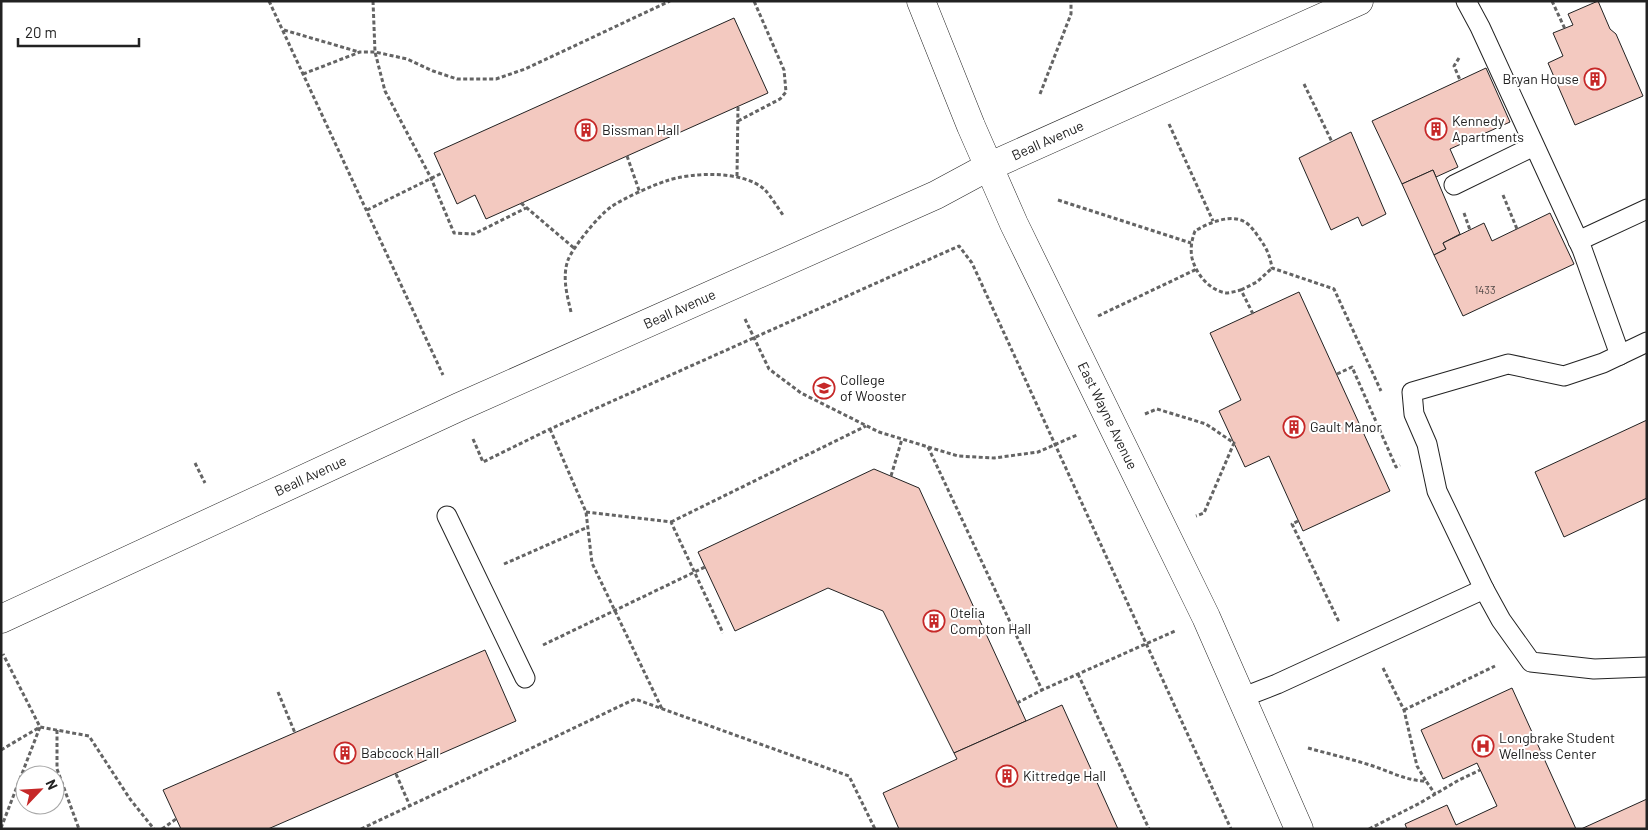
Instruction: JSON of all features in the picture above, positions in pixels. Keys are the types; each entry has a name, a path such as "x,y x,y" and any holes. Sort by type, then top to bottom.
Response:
{"street":[{"name":"East Wayne Avenue","path":"921,1 988,167 1206,618 1299,829"},
{"name":"Beall Avenue","path":"1,619 458,407 936,195 988,167 1359,1"}],"lane":[{"path":"1466,1 1480,27 1578,242 1620,355"},
{"path":"1454,185 1534,146"},
{"path":"1578,242 1647,209"},
{"path":"1647,342 1603,363 1564,376 1508,364 1412,392 1414,414 1427,444 1437,491 1501,620 1531,662 1594,669 1647,667"},
{"path":"447,516 525,678"},
{"path":"1241,698 1277,684 1484,589"}],"path":[{"path":"269,1 483,462 550,429 959,246 972,263 1231,829"},
{"path":"373,1 375,52 385,90 431,178 454,233 474,234 526,208"},
{"path":"283,30 360,52 375,52 407,59 457,79 496,79 526,69 670,1"},
{"path":"738,121 780,98 786,92 784,70 754,1"},
{"path":"1040,94 1071,14 1071,1"},
{"path":"1552,1 1565,29"},
{"path":"303,74 360,52"},
{"path":"1304,84 1332,142"},
{"path":"1155,92 1214,221"},
{"path":"737,176 738,106"},
{"path":"627,156 640,192"},
{"path":"367,210 442,174"},
{"path":"571,312 565,285 567,261 574,248 610,207 640,192 667,180 715,174 737,176 766,190 783,215"},
{"path":"1058,200 1191,244"},
{"path":"521,203 574,248"},
{"path":"1239,219 1250,225 1266,248 1272,268 1257,282 1241,290 1228,293 1216,290 1205,283 1192,258 1191,244 1195,230 1214,221 1239,219"},
{"path":"1272,268 1334,289 1383,397"},
{"path":"1066,331 1197,269"},
{"path":"729,287 768,369 800,393 879,432 958,456 994,458 1038,452 1055,444 1157,409 1206,424 1234,443 1204,513 1162,529"},
{"path":"1241,290 1253,314"},
{"path":"1337,374 1352,367 1396,467 1404,463"},
{"path":"586,512 671,522 866,426"},
{"path":"550,429 586,512 592,563 662,710"},
{"path":"891,476 902,439"},
{"path":"928,447 1042,690"},
{"path":"195,464 205,483"},
{"path":"671,522 723,634"},
{"path":"476,576 588,528"},
{"path":"516,658 705,567"},
{"path":"1017,703 1146,643 1206,618"},
{"path":"1,651 40,727 1,828"},
{"path":"1404,710 1524,652"},
{"path":"1078,674 1149,829"},
{"path":"278,692 295,733"},
{"path":"361,829 635,699 849,776 874,829"},
{"path":"1,750 40,727 89,736 130,799 154,829"},
{"path":"57,730 57,770 80,829"},
{"path":"1308,748 1373,766 1397,776 1415,781 1426,781 1435,794"},
{"path":"1369,829 1480,770"},
{"path":"396,774 410,806"},
{"path":"162,829 176,820"}],"building":[{"name":"Bryan House","path":"1598,1 1610,29 1616,34 1643,96 1575,125 1548,63 1563,56 1553,33 1573,25 1568,14"},
{"name":"Bissman Hall","path":"734,18 768,93 486,219 475,195 457,204 434,153"},
{"name":"Kennedy Apartments","path":"1486,68 1510,122 1450,149 1458,167 1436,177 1433,170 1402,184 1372,121"},
{"path":"1351,132 1386,214 1362,226 1358,217 1331,230 1299,158"},
{"name":"Kennedy Apartments","path":"1433,170 1460,234 1443,243 1446,249 1434,255 1402,184"},
{"path":"1550,213 1574,264 1463,316 1434,255 1446,249 1443,243 1484,223 1492,241"},
{"name":"Gault Manor","path":"1299,292 1390,491 1303,531 1269,456 1245,467 1219,411 1241,400 1210,333"},
{"path":"1647,420 1647,498 1564,537 1535,472"},
{"name":"Otelia Compton Hall","path":"874,469 919,488 1026,721 954,753 883,611 828,588 735,631 698,552"},
{"name":"Babcock Hall","path":"485,650 516,721 268,829 181,829 163,790"},
{"name":"Longbrake Student Wellness Center","path":"1512,688 1576,829 1407,829 1405,824 1447,805 1456,825 1497,806 1477,763 1443,779 1421,730"},
{"name":"Kittredge Hall","path":"1062,705 1118,829 899,829 883,793 957,759 954,753"},
{"path":"1647,799 1647,829 1581,829"}],"place":[{"name":"Bryan House","path":"1595,79"},
{"name":"Kennedy Apartments","path":"1436,129"},
{"name":"Bissman Hall","path":"586,130"},
{"name":"College of Wooster","path":"824,388"},
{"name":"Gault Manor","path":"1294,427"},
{"name":"Otelia Compton Hall","path":"934,621"},
{"name":"Longbrake Student Wellness Center","path":"1483,746"},
{"name":"Babcock Hall","path":"345,753"},
{"name":"Kittredge Hall","path":"1007,776"}]}
